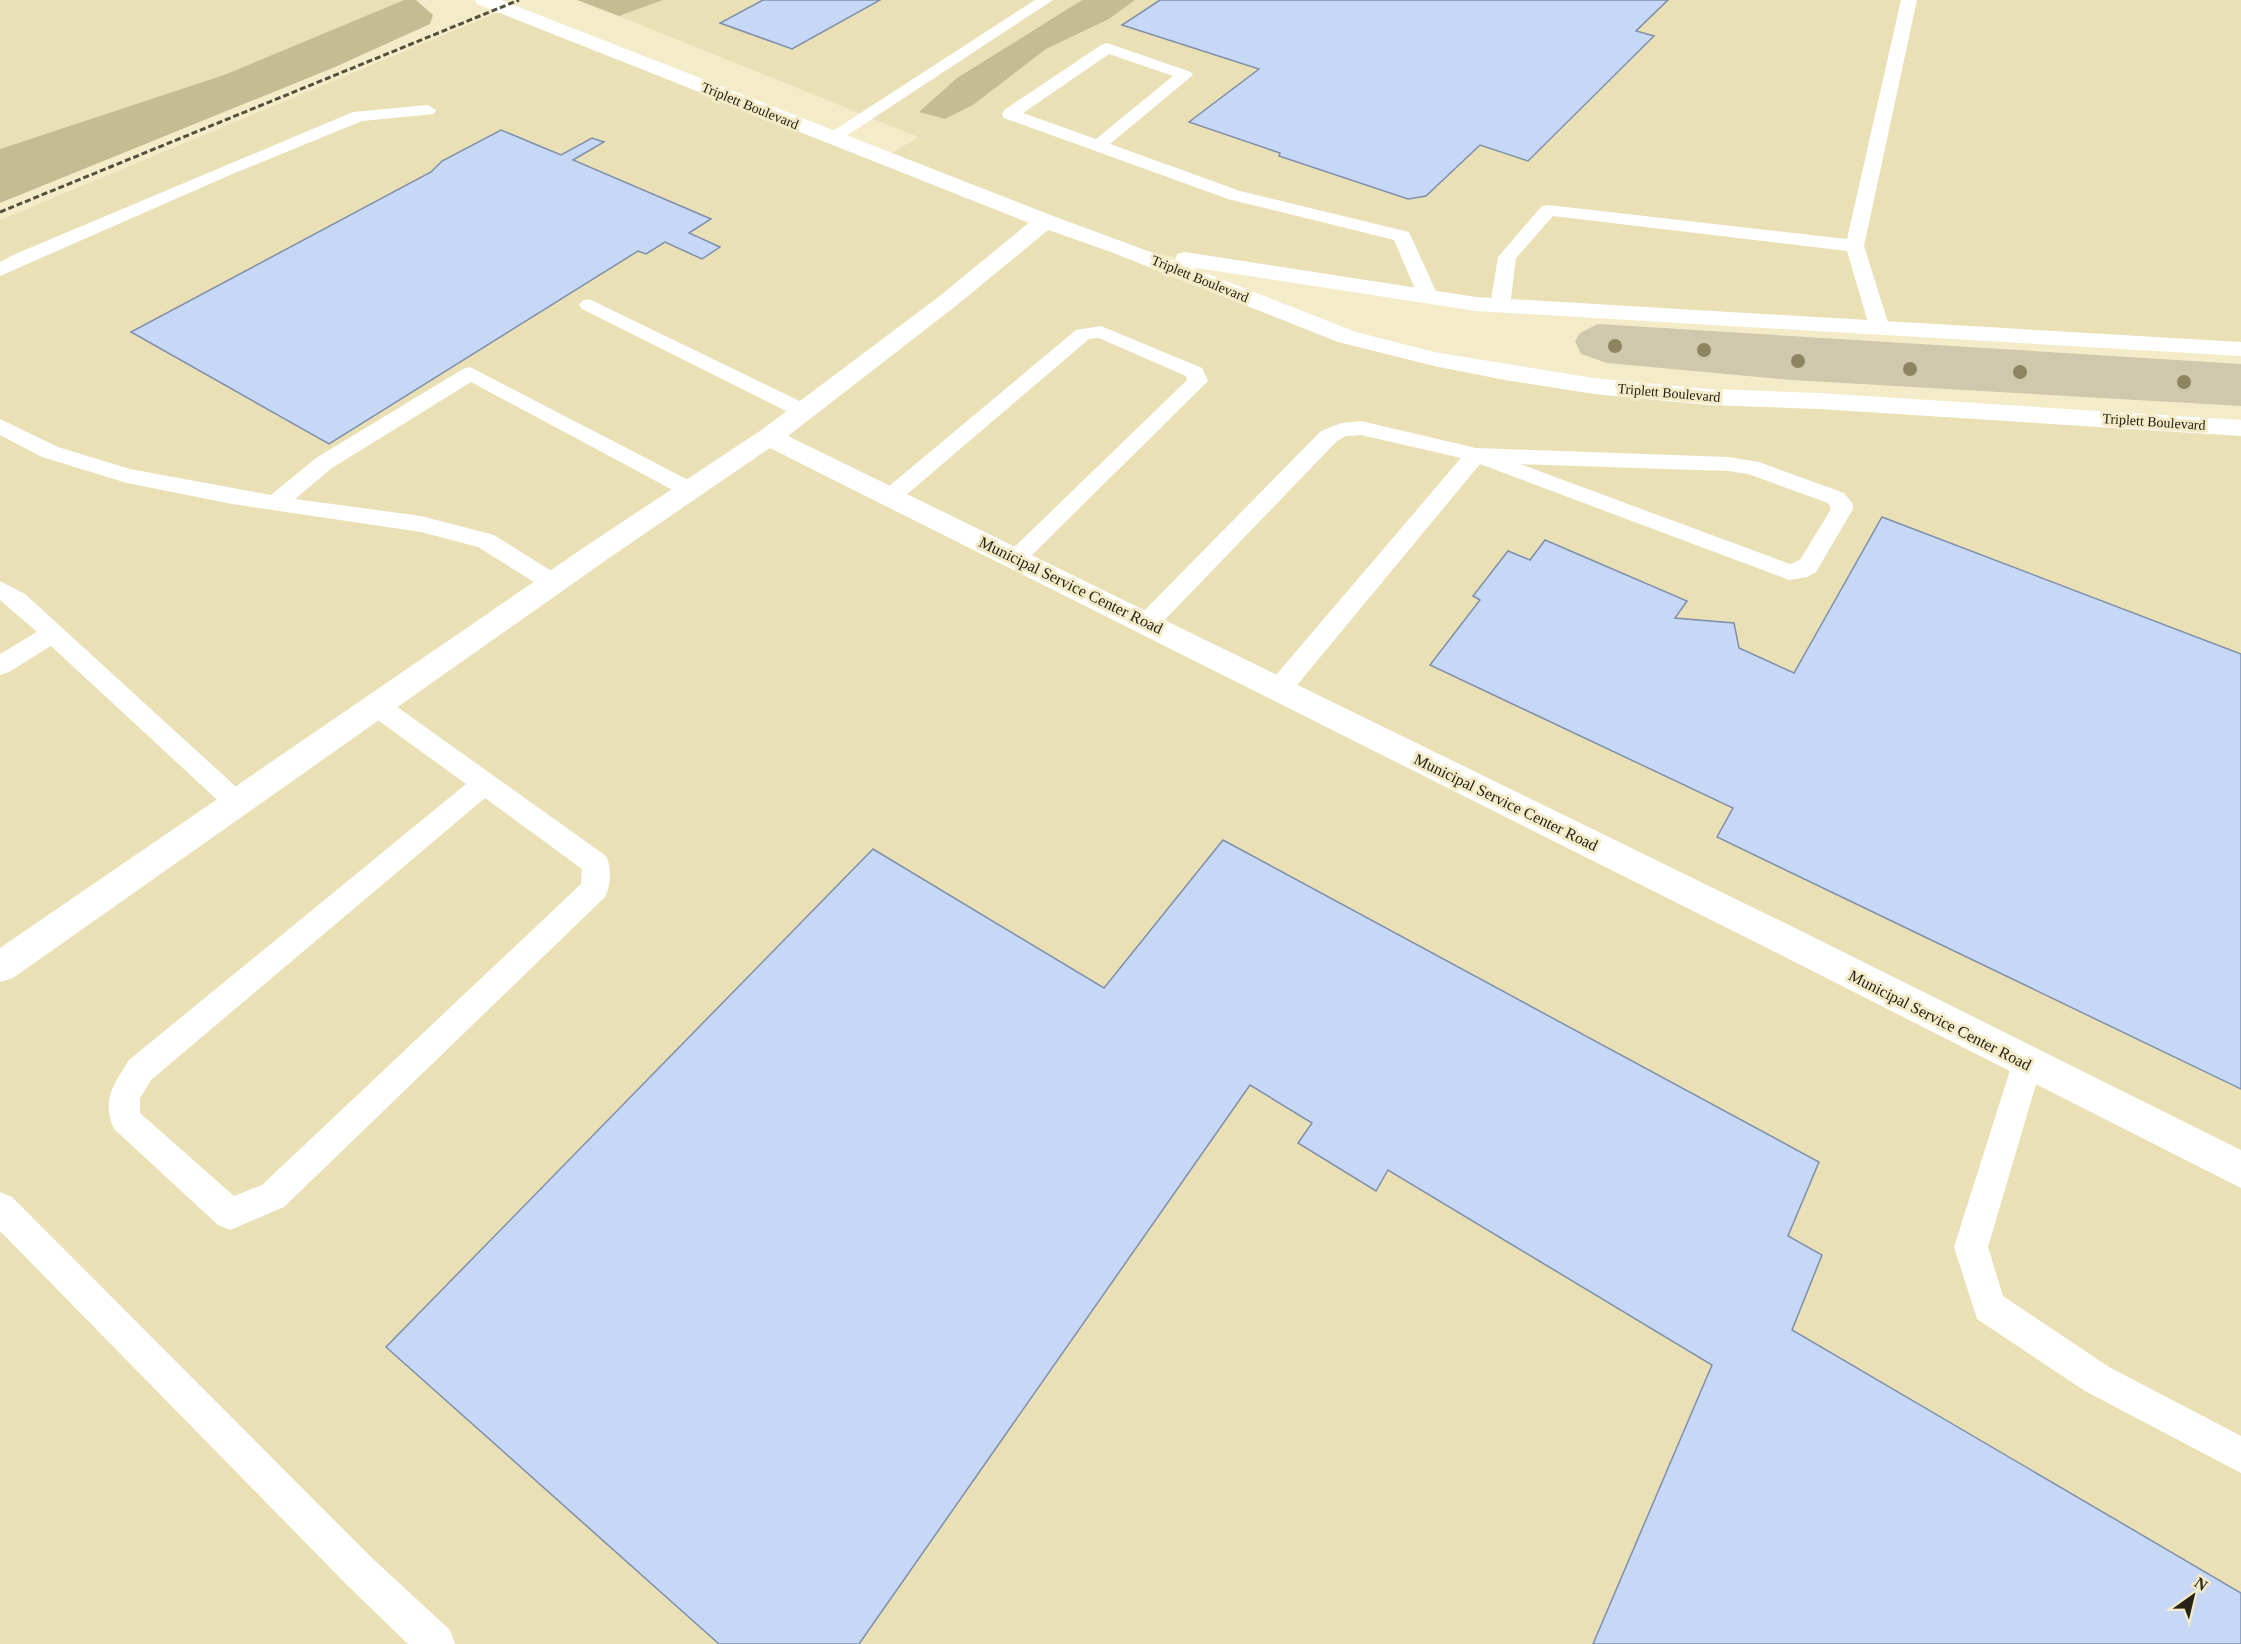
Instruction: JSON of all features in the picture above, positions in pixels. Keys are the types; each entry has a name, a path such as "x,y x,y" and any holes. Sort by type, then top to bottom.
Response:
{"main road":[{"name":"Triplett Boulevard","path":"484,0 1045,222 1119,247 1347,338 1434,359 1594,386 1709,397 1819,401 2241,428"},
{"path":"0,967 553,583 769,437 949,300 1045,222"},
{"name":"Triplett Boulevard","path":"1119,247 1429,298 1500,306 2241,349"},
{"name":"Municipal Service Center Road","path":"769,437 1781,938 2241,1170"}],"lane":[{"path":"831,138 1045,0"},
{"path":"1880,329 1855,246 1909,0"},
{"path":"1098,146 1185,75 1107,48 1010,114 1098,146 1234,195 1402,236 1429,298"},
{"path":"0,270 20,259 224,171 359,116 428,110"},
{"path":"1500,306 1507,257 1548,210 1855,246"},
{"path":"589,305 803,411"},
{"path":"890,497 1083,334 1101,332 1195,372 1198,381 1015,558"},
{"path":"276,503 324,463 470,373 690,490"},
{"path":"0,426 50,452 127,476 232,497 421,524 486,541 553,583"},
{"path":"1147,623 1329,436 1341,430 1361,428 1476,455 1789,572 1800,571 1808,566 1842,509 1842,504 1836,498 1751,467 1728,464 1476,455"},
{"path":"1279,689 1476,455"},
{"path":"0,589 17,600 236,802"},
{"path":"0,666 52,634"},
{"path":"376,705 596,864 595,889 273,1196 230,1214 125,1119 124,1096 140,1070 484,784"},
{"path":"2027,1064 1971,1247 1989,1307 2097,1379 2241,1455"},
{"path":"0,1208 360,1572 436,1644"}],"shaded area":[{"path":"0,0 404,0 224,75 0,149"},
{"path":"404,0 416,0 433,15 430,24 335,67 0,203 0,149 224,75"},
{"path":"577,0 663,0 619,16"},
{"path":"663,0 1082,0 957,78 920,112 945,119 973,105 1046,49 1109,19 1135,0 2241,0 2241,347 1500,306 1254,270 1123,248 1347,337 1594,386 2241,428 2241,1644 0,1644 0,220 506,9 884,158 918,137 619,16"},
{"path":"1082,0 1135,0 1109,19 1046,49 973,105 945,119 919,112 957,78"},
{"path":"1598,324 2241,364 2241,406 1792,380 1607,363 1581,354 1575,341 1580,333"}],"building":[{"path":"763,0 880,0 792,49 720,23"},
{"path":"1160,0 1668,0 1636,31 1654,36 1528,161 1480,145 1426,196 1408,199 1279,156 1280,153 1189,122 1259,69 1122,25"},
{"path":"501,130 561,155 592,138 604,142 573,160 711,219 689,233 720,247 702,259 665,242 646,254 638,251 329,444 131,332 431,172 442,161"},
{"path":"1882,517 2241,654 2241,1089 1717,837 1733,808 1430,665 1480,600 1473,596 1508,551 1530,560 1545,540 1687,601 1675,618 1734,623 1739,648 1794,673"},
{"path":"1223,840 1819,1162 1788,1236 1822,1255 1792,1330 2241,1593 2241,1644 1593,1644 1712,1365 1388,1170 1376,1191 1298,1143 1312,1123 1250,1085 859,1644 719,1644 386,1347 873,849 1104,988"}],"railway":[{"path":"0,212 519,0"}]}
